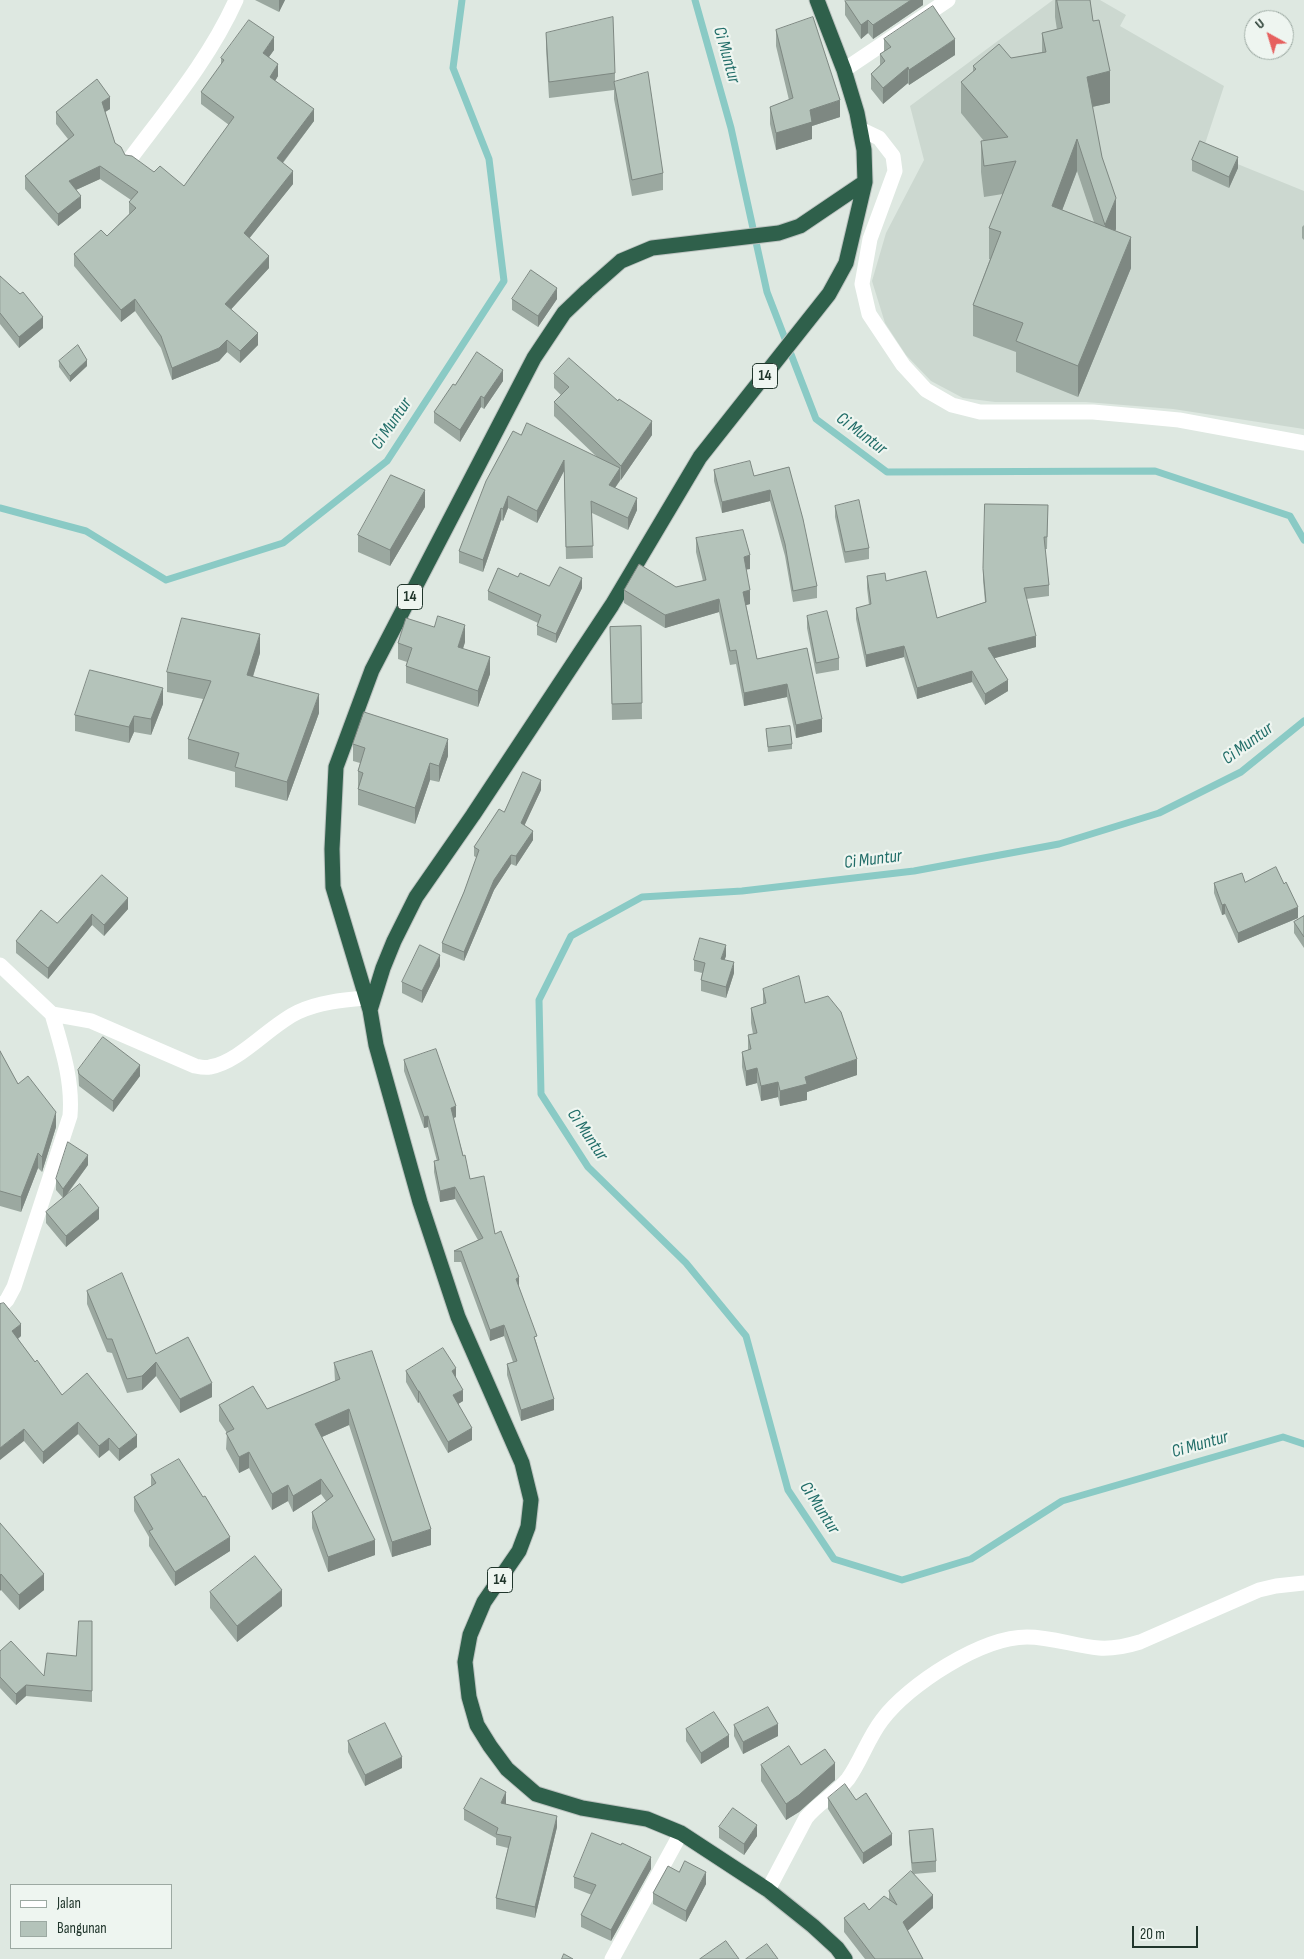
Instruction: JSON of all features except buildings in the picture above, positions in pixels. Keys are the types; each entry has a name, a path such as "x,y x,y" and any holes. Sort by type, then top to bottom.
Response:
{"highway":[{"name":"14","path":"368,1004 394,941 416,897 474,815 612,605 700,457 829,294 846,263 865,182 864,150 844,70 818,0"},
{"name":"14","path":"845,1959 837,1948 813,1926 768,1890 682,1833 647,1819 582,1808 536,1794 507,1769 477,1725 469,1697 465,1662 470,1635 484,1602 519,1551 528,1527 531,1500 522,1463 458,1317 403,1143 376,1045 368,1004 333,887 332,849 336,767 372,670 534,358 564,313 621,261 652,248 779,233 800,226 865,182"}],"street":[{"path":"130,159 206,55 228,19 236,0"},
{"path":"844,70 948,0"},
{"path":"860,129 880,138 893,156 895,171 870,239 862,284 869,314 903,365 926,390 952,405 980,412 1092,412 1179,420 1304,443"},
{"path":"0,965 52,1014 64,1052 72,1095 70,1116 14,1287 7,1300 0,1307"},
{"path":"52,1014 91,1021 195,1066 209,1067 220,1064 238,1054 280,1021 299,1011 317,1005 368,1004"},
{"path":"768,1890 806,1818 812,1810 848,1779 873,1732 883,1718 897,1702 934,1674 967,1654 1009,1639 1027,1637 1099,1648 1125,1646 1140,1642 1259,1590 1304,1583"},
{"path":"612,1959 682,1833"}],"shaded area":[{"path":"1053,0 1100,0 1126,15 1120,26 1224,86 1203,150 1304,191 1304,429 1173,409 1086,402 995,402 963,398 931,381 906,355 885,323 872,281 886,233 924,160 910,106"}],"waterway":[{"name":"Ci Muntur","path":"0,508 86,531 166,580 283,543 387,461 504,281 489,159 453,68 462,0"},
{"name":"Ci Muntur","path":"695,0 731,128 767,292 816,419 887,472 1155,471 1290,516 1304,540"},
{"name":"Ci Muntur","path":"1304,721 1241,772 1159,813 1059,844 914,871 742,891 642,897 571,936 539,1000 541,1094 588,1167 686,1263 746,1336 788,1490 834,1559 902,1580 971,1559 1062,1501 1283,1437 1304,1444"}]}
